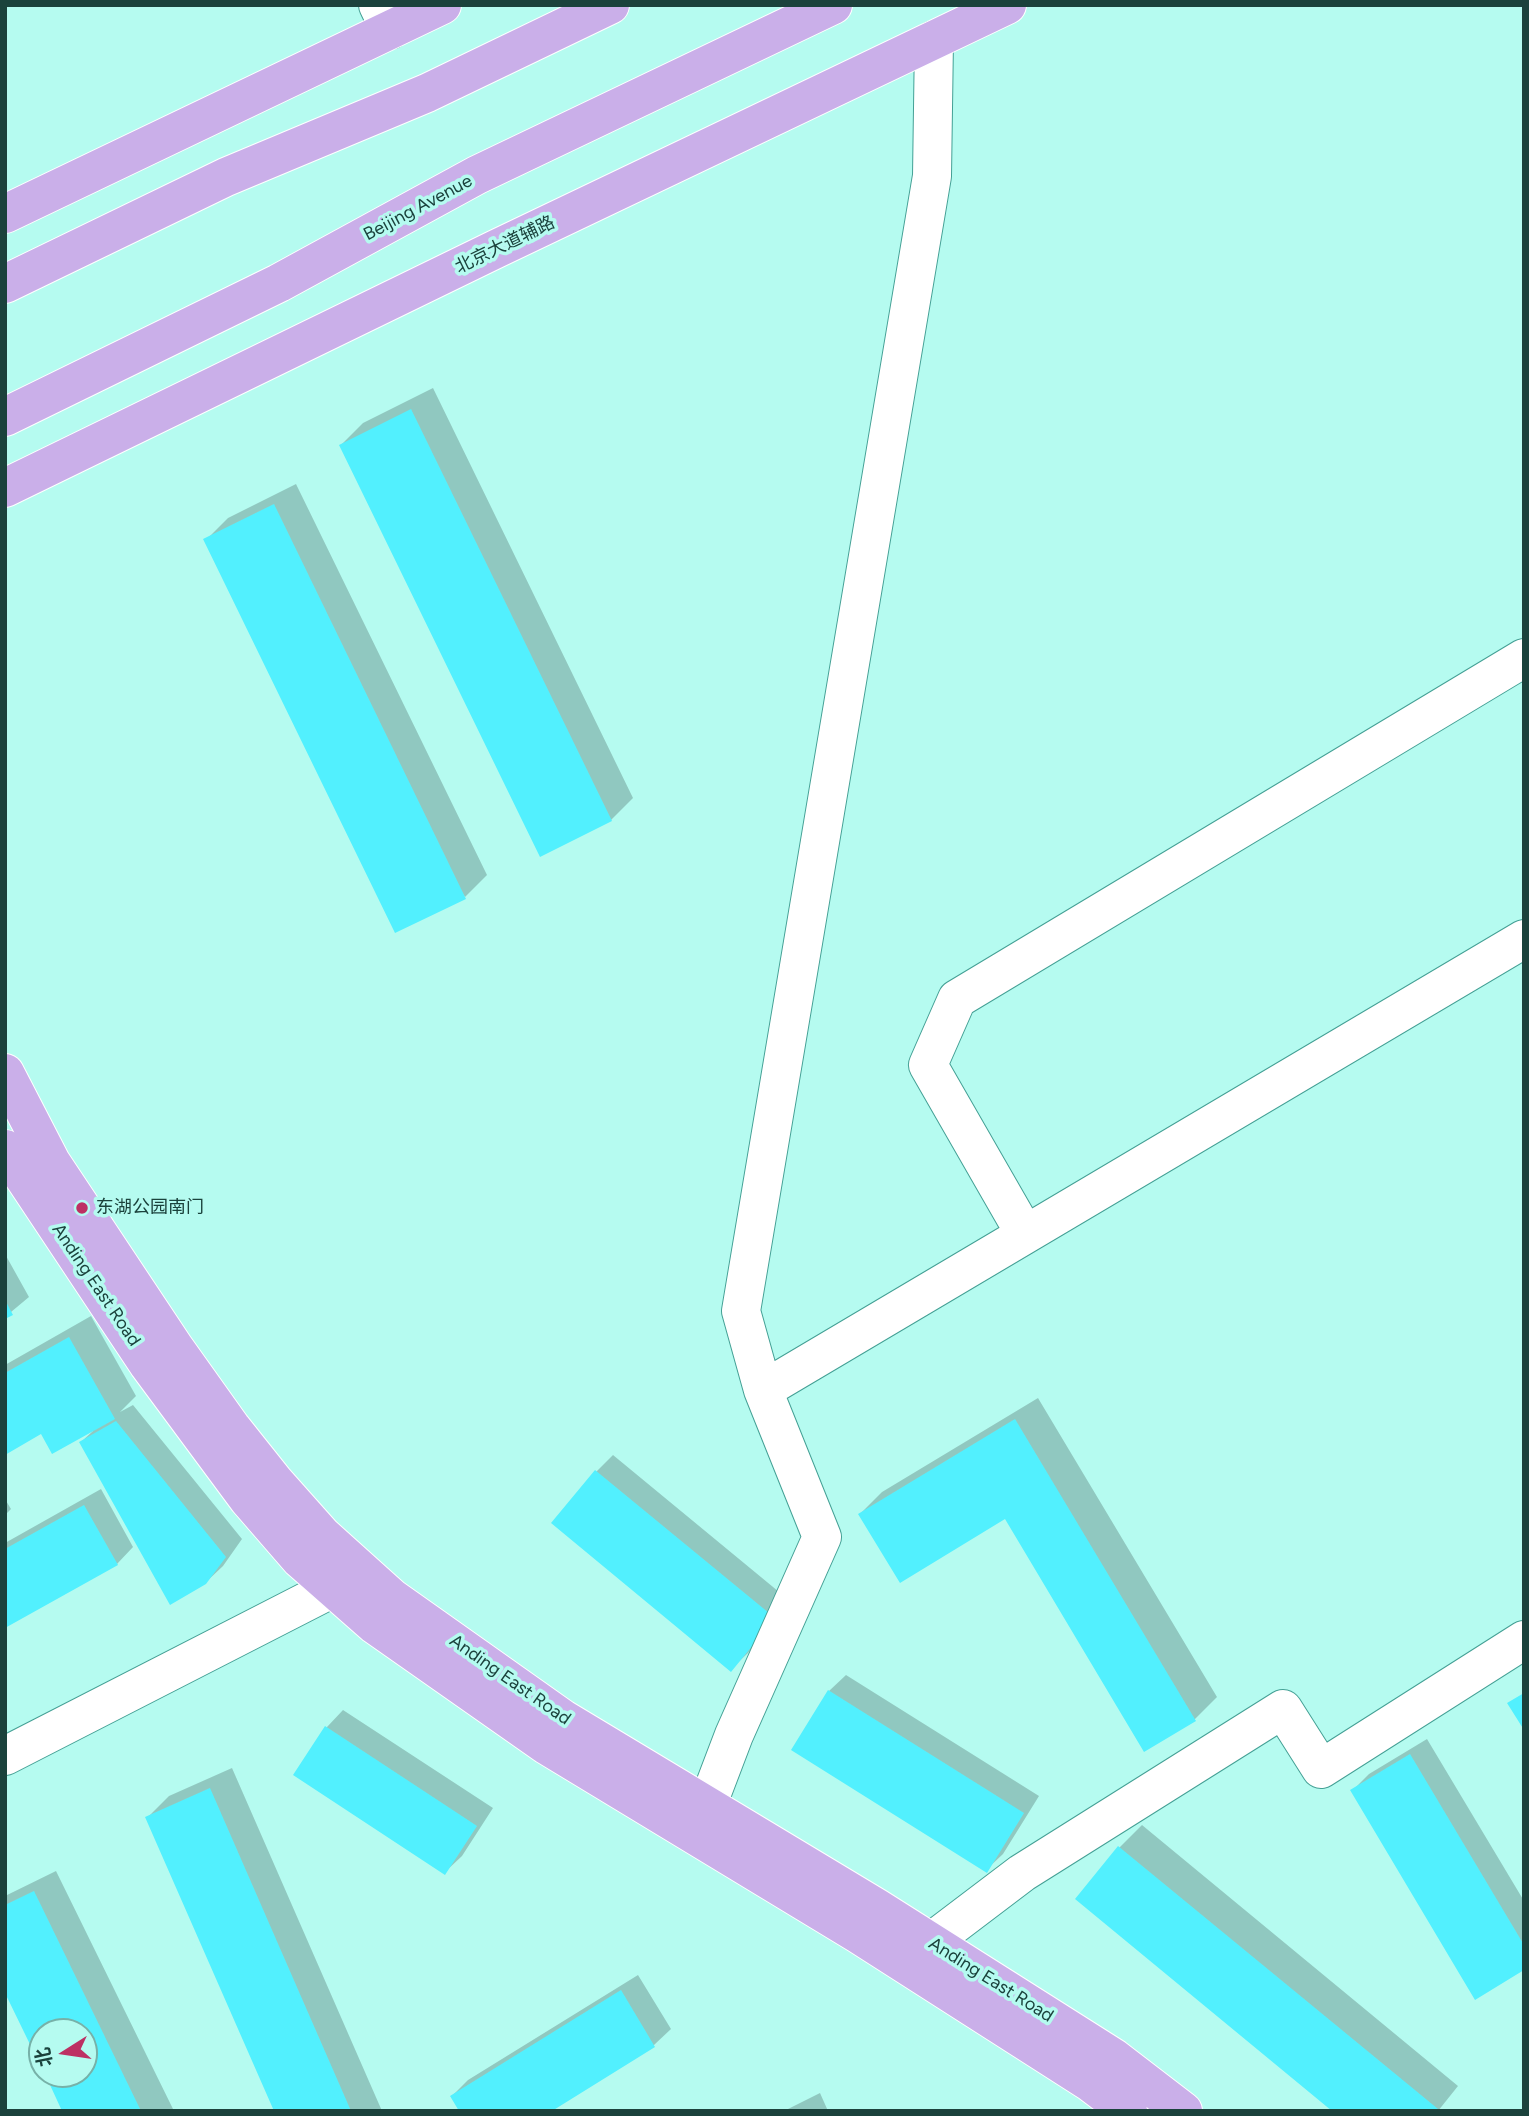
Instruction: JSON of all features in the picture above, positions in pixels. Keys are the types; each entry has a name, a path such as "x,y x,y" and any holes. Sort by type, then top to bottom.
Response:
{"main road":[{"path":"5,214 384,18 442,5"},
{"path":"5,284 226,177 426,93 610,5"},
{"name":"Beijing Avenue","path":"5,417 279,283 477,175 833,5"},
{"name":"北京大道辅路","path":"5,488 1007,5"},
{"name":"Anding East Road","path":"5,1073 51,1161 174,1347 231,1427 274,1482 322,1535 392,1598 564,1719 931,1942 1114,2058 1183,2111"},
{"name":"Anding East Road","path":"5,1149 148,1364 248,1499 300,1559 375,1625 546,1745 858,1934 1091,2083 1128,2111"}],"street":[{"path":"707,1806 734,1735 822,1537 763,1390 741,1311 932,176 934,40"},
{"path":"1025,1234 928,1065 957,999 1524,658"},
{"path":"763,1390 1524,939"},
{"path":"5,1756 333,1588"},
{"path":"931,1942 1022,1873 1283,1709 1321,1769 1524,1640"}],"building":[{"path":"411,409 612,821 540,857 339,445"},
{"path":"274,504 466,899 395,933 203,539"},
{"path":"5,1300 13,1315 5,1319"},
{"path":"69,1337 115,1419 52,1454 41,1434 5,1455 5,1373"},
{"path":"1015,1419 1196,1721 1144,1752 1005,1519 900,1583 858,1514"},
{"path":"116,1421 226,1557 206,1584 170,1605 79,1442"},
{"path":"595,1470 775,1618 731,1672 551,1523"},
{"path":"84,1505 118,1565 5,1628 5,1549"},
{"path":"828,1690 1024,1813 987,1873 791,1750"},
{"path":"1524,1693 1524,1730 1507,1703"},
{"path":"325,1726 477,1826 445,1875 293,1775"},
{"path":"1410,1754 1524,1945 1524,1970 1475,2000 1350,1790"},
{"path":"210,1788 351,2111 274,2111 145,1817"},
{"path":"1118,1846 1438,2109 1332,2111 1075,1899"},
{"path":"34,1891 96,2018 28,2018 28,2040 5,1993 5,1905"},
{"path":"621,1990 655,2047 552,2111 459,2111 450,2096"},
{"path":"98,2023 141,2111 62,2111 51,2088 98,2088"}],"place":[{"name":"东湖公园南门","path":"82,1208"}]}
